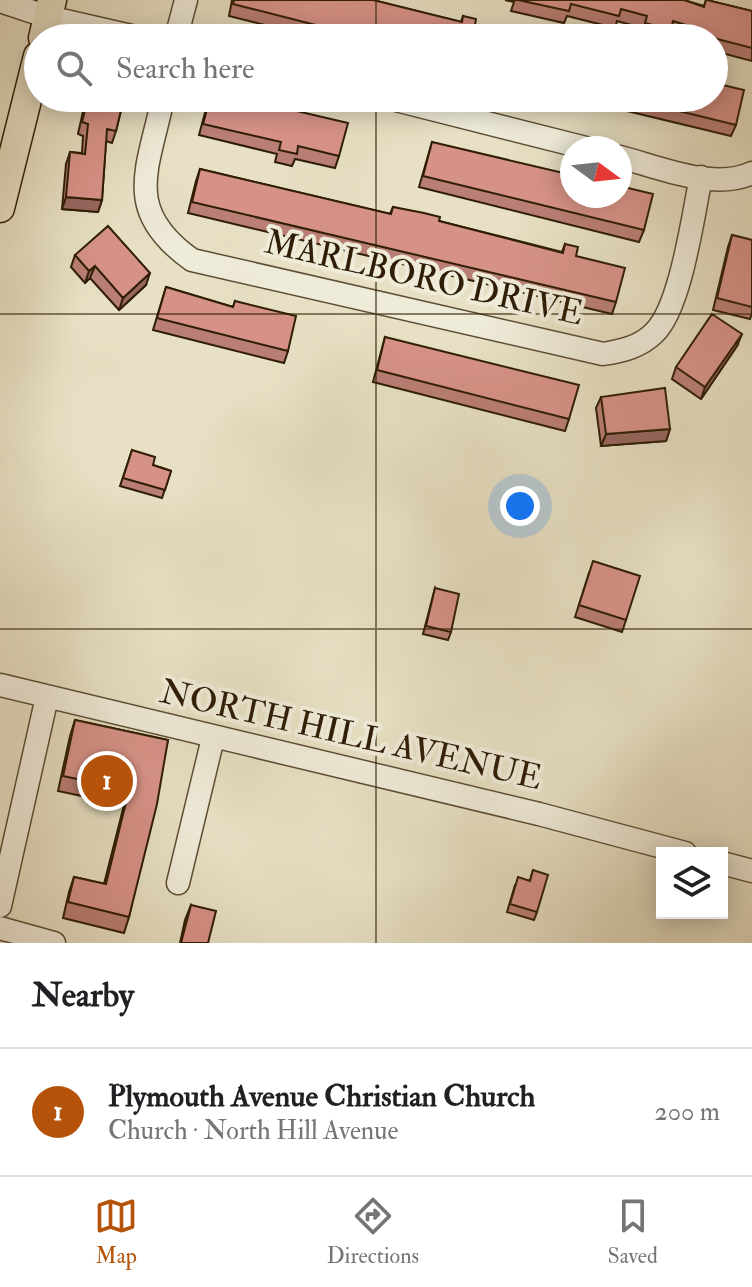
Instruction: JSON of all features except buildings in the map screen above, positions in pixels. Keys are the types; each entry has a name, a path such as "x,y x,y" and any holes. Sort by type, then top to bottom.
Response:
{"main road":[{"path":"0,208 24,112"}],"street":[{"path":"180,24 186,0"},
{"path":"0,1 76,24"},
{"name":"MARLBORO DRIVE","path":"160,112 143,194 153,225 168,243 192,260 603,354 630,350 655,333 671,310 701,177"},
{"path":"443,112 560,141"},
{"path":"632,160 701,177 722,179 752,173"},
{"name":"NORTH HILL AVENUE","path":"0,685 539,814 663,847"},
{"path":"0,906 47,697"},
{"path":"178,883 213,738"},
{"path":"728,865 752,871"},
{"path":"0,928 54,943"}],"place":[{"name":"Plymouth Avenue Christian Church","path":"107,781"}]}
